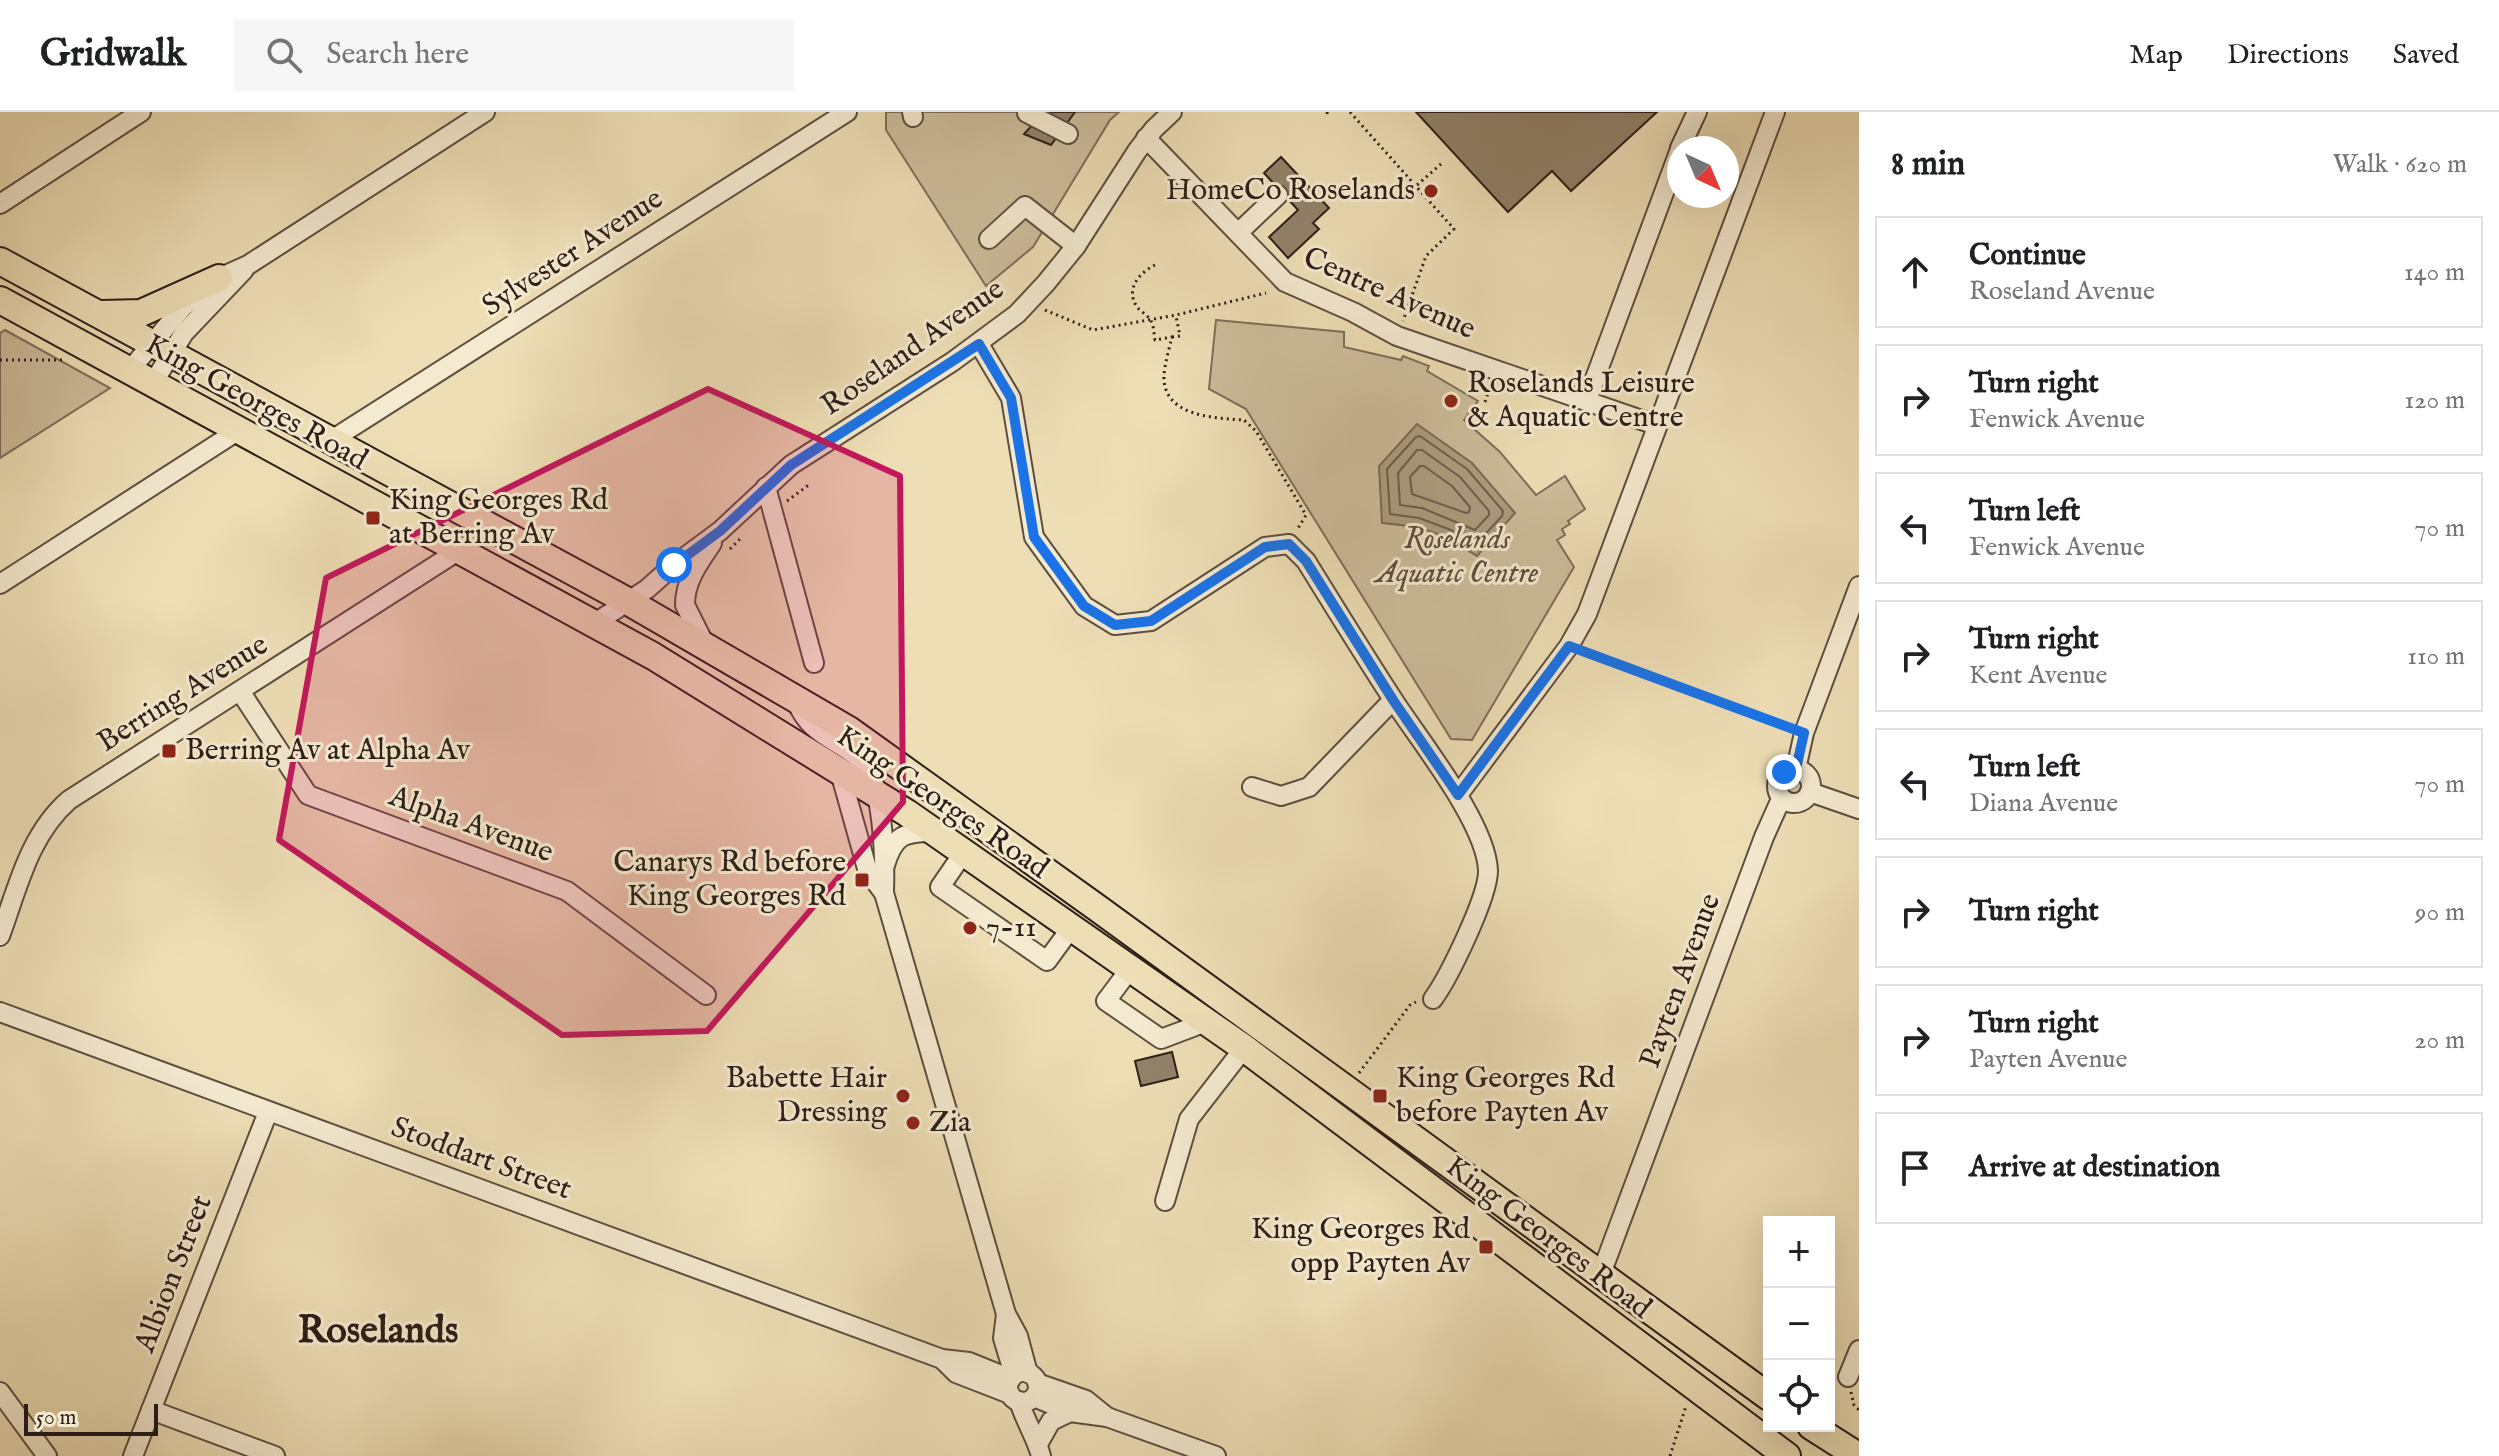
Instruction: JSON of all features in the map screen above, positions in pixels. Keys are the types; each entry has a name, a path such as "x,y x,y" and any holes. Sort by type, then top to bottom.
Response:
{"highway":[{"name":"King Georges Road","path":"0,261 629,602 793,696 908,771 1763,1393"},
{"path":"99,314 141,313 219,278"},
{"name":"King Georges Road","path":"0,300 595,623 936,832 1244,1048 1787,1456"},
{"path":"1820,1432 1858,1456"}],"street":[{"path":"0,204 141,112"},
{"path":"153,383 162,348 183,307 219,278 248,265 485,112"},
{"name":"Sylvester Avenue","path":"330,441 847,112"},
{"name":"Roseland Avenue","path":"595,623 629,602 720,531 804,456 979,344 1017,314 1076,246 1146,138 1172,112"},
{"path":"1685,136 1697,112"},
{"path":"1458,795 1569,646 1587,614 1775,112"},
{"path":"1027,113 1068,134"},
{"name":"Centre Avenue","path":"1146,138 1285,282 1353,312 1397,336 1656,425"},
{"path":"1587,400 1667,185"},
{"path":"1238,233 1278,195"},
{"path":"989,239 1025,206 1076,246"},
{"path":"130,370 162,348 248,265"},
{"path":"979,344 1011,398 1034,537 1084,606 1115,625 1151,621 1265,547 1289,544 1306,561 1393,700 1458,795 1484,848 1488,872 1482,896 1446,982 1433,999"},
{"path":"0,584 239,430"},
{"path":"766,487 814,663"},
{"name":"Roseland Avenue","path":"705,645 685,605 686,586 720,531"},
{"name":"Berring Avenue","path":"0,936 34,843 55,812 69,800 458,551"},
{"path":"1796,769 1804,733 1859,586"},
{"name":"Alpha Avenue","path":"240,691 308,795 567,891 706,995"},
{"path":"793,696 813,729 868,767 876,794 885,867 884,893 1006,1314 1018,1336 1023,1388"},
{"path":"1252,787 1281,796 1309,787 1393,700"},
{"path":"1796,769 1807,775 1811,786 1807,797 1798,803 1781,799 1777,782 1784,772 1796,769"},
{"path":"840,772 868,872 884,893"},
{"path":"1810,792 1859,809"},
{"name":"Payten Avenue","path":"1601,1274 1768,826 1781,799"},
{"path":"885,867 890,848 903,836 909,832 936,832"},
{"path":"964,852 940,887 1047,961 1071,928"},
{"path":"1130,969 1106,1001 1161,1039 1206,1022"},
{"name":"Stoddart Street","path":"0,1012 942,1359 969,1362 1070,1412 1107,1417 1216,1456"},
{"path":"1165,1201 1189,1119 1244,1048"},
{"name":"Albion Street","path":"133,1456 268,1112"},
{"path":"1006,1314 1005,1348 1040,1423 1039,1450"},
{"name":"Stoddart Street","path":"969,1362 1005,1348"},
{"path":"1848,1377 1859,1350"},
{"name":"Stoddart Street","path":"942,1359 956,1373 1086,1400 1107,1417"},
{"path":"0,1392 47,1456"},
{"path":"151,1410 275,1456"},
{"path":"1039,1450 1051,1421 1070,1412"}],"path":[{"path":"1327,112 1328,118"},
{"path":"1350,112 1454,229 1426,256 1404,317"},
{"path":"1417,185 1441,164"},
{"path":"1155,265 1141,273 1133,288 1137,307 1151,320 1155,340 1180,336 1176,315"},
{"path":"1045,310 1093,330 1176,315 1266,293"},
{"path":"1172,337 1164,378 1169,397 1184,411 1244,420 1256,431 1306,515 1289,544"},
{"path":"0,360 65,360"},
{"path":"725,554 770,510 810,484"},
{"path":"1569,646 1804,733"},
{"path":"1359,1073 1410,1005 1427,995 1433,999"},
{"path":"1670,1456 1686,1404"}],"highlighted area":[{"path":"708,389 900,476 903,802 707,1031 562,1035 279,840 326,578"}],"green space":[{"path":"886,112 1119,112 1110,120 1033,247 986,286 886,130"},
{"name":"Roselands Aquatic Centre","path":"1216,320 1344,332 1344,347 1401,360 1403,356 1429,366 1427,371 1478,401 1464,420 1500,452 1536,495 1565,476 1585,509 1568,521 1570,524 1562,529 1565,535 1557,540 1574,567 1472,740 1451,739 1246,409 1209,389"},
{"path":"5,330 110,388 0,458 0,333"}],"water":[{"path":"1417,424 1472,463 1515,513 1477,556 1432,532 1382,523 1379,466"}],"building":[{"path":"1044,112 1075,112 1051,145 1024,134"},
{"path":"1416,112 1657,112 1571,191 1552,171 1508,212"},
{"path":"1281,157 1329,208 1313,223 1319,229 1288,258 1269,237 1298,210 1264,173"},
{"path":"1172,1052 1178,1077 1141,1086 1135,1061"}],"place":[{"name":"HomeCo Roselands","path":"1431,191"},
{"name":"Roselands Leisure & Aquatic Centre","path":"1451,401"},
{"name":"King Georges Rd at Berring Av","path":"373,518"},
{"name":"Berring Av at Alpha Av","path":"169,751"},
{"name":"Canarys Rd before King Georges Rd","path":"862,880"},
{"name":"7-11","path":"970,928"},
{"name":"Babette Hair Dressing","path":"903,1096"},
{"name":"King Georges Rd before Payten Av","path":"1380,1096"},
{"name":"Zia","path":"913,1123"},
{"name":"King Georges Rd opp Payten Av","path":"1486,1247"}],"district":[{"name":"Roselands","path":"378,1332"}],"route":[{"path":"674,565 720,531 791,465 979,344 1011,398 1034,537 1084,606 1115,625 1151,621 1265,547 1289,544 1306,561 1393,700 1458,795 1569,646 1804,733 1796,769 1784,772"}]}
